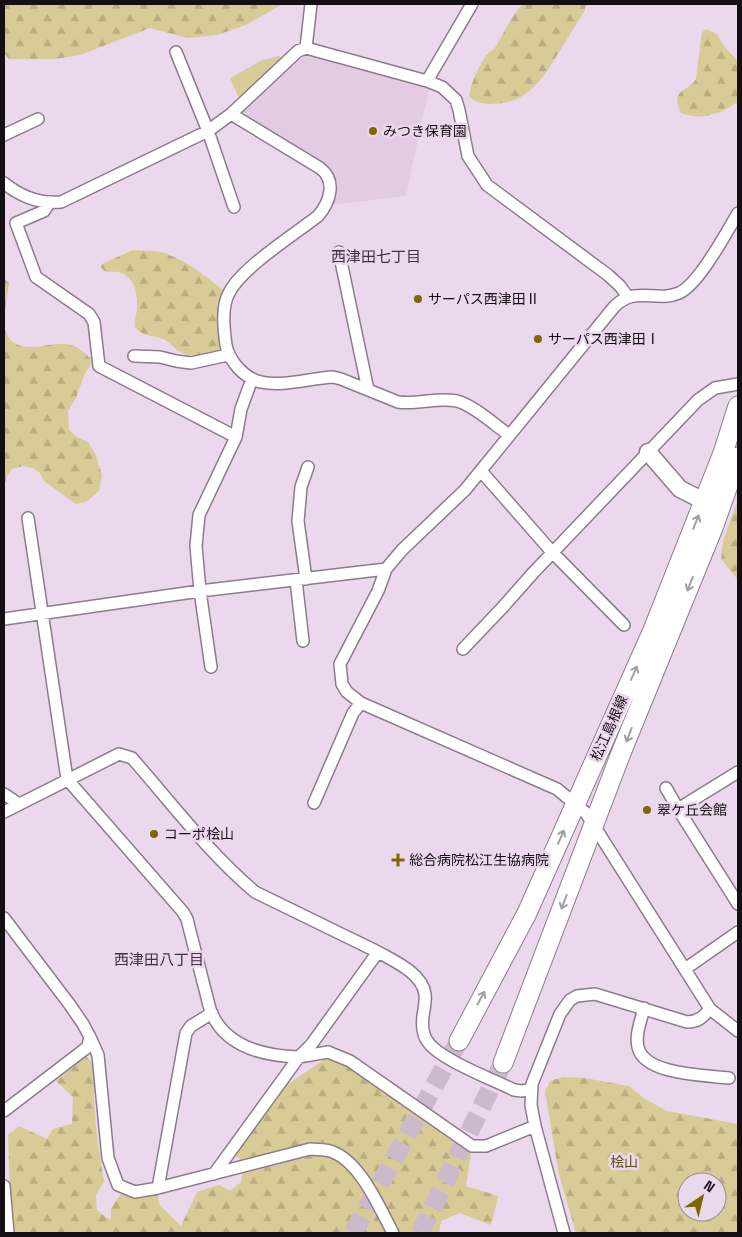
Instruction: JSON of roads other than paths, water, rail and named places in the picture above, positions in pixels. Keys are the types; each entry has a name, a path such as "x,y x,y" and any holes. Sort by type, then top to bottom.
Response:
{"main road":[{"name":"松江島根線","path":"459,1041 526,913 654,630 723,453 738,406"},
{"name":"松江島根線","path":"503,1063 638,711 713,528 738,457"}],"street":[{"path":"306,48 311,4"},
{"path":"427,81 472,4"},
{"path":"4,184 25,197 50,202 61,202 208,131 231,114 298,51 306,48 427,81 442,87 456,100 468,156 487,184 608,275 628,297"},
{"path":"176,52 208,131 234,207"},
{"path":"231,114 326,172 330,178 330,186 326,206 318,216 244,274 228,294 225,306 224,333 228,355 252,379 261,382 276,384 333,377 398,402 456,401 471,408 509,435"},
{"path":"4,135 38,119"},
{"path":"50,202 44,211 16,223 36,277 90,314 94,322 99,366 236,437"},
{"path":"738,213 704,267 686,289 670,295 634,295 623,298 614,307 465,490 402,550 386,569 378,592 340,664 342,684 347,692 361,703 557,789 586,813 710,1009 738,1030"},
{"path":"339,252 368,390"},
{"path":"134,356 160,357 191,363 228,355"},
{"path":"211,667 200,591 196,546 199,515 236,437 241,409 252,379"},
{"path":"462,649 698,400 716,388 738,384"},
{"path":"648,452 680,488 704,502"},
{"path":"303,641 298,521 301,488 308,467"},
{"path":"481,471 552,552 624,624"},
{"path":"28,518 41,614 68,779 183,912 212,1013 223,1031 240,1044 274,1056 299,1057 328,1052 350,1061 472,1146 486,1146 535,1126"},
{"path":"4,619 200,591 386,569"},
{"path":"314,803 353,713 361,703"},
{"path":"4,812 119,754 132,758 208,845 255,892 378,952 399,964 418,979 425,996 423,1031 425,1038 433,1048 445,1057 514,1090 522,1092 531,1089"},
{"path":"678,809 738,772"},
{"path":"666,788 738,904"},
{"path":"4,794 19,804"},
{"path":"4,918 70,1005 83,1024 98,1055 108,1158 118,1185 134,1192 158,1188 310,1149 333,1152 345,1160 366,1182 393,1233"},
{"path":"685,969 738,932"},
{"path":"214,1174 299,1057 312,1044 378,952"},
{"path":"564,1233 531,1105 531,1089 560,1014 570,1000 584,994 595,994 687,1022 694,1022 710,1009"},
{"path":"644,1008 637,1040 639,1051 647,1062 662,1069 729,1078"},
{"path":"158,1188 186,1033 191,1026 212,1013"},
{"path":"4,1111 85,1049 88,1046 90,1037"},
{"path":"4,1186 8,1233"}],"tunnel":[{"path":"353,1233 459,1041"},
{"path":"420,1233 503,1063"}],"place":[{"name":"みつき保育園","path":"373,131"},
{"name":"サーパス西津田Ⅱ","path":"418,299"},
{"name":"サーパス西津田Ⅰ","path":"538,339"},
{"name":"翠ケ丘会館","path":"647,810"},
{"name":"コーポ桧山","path":"154,834"},
{"name":"総合病院松江生協病院","path":"398,860"}],"district":[{"name":"西津田七丁目","path":"376,256"},
{"name":"西津田八丁目","path":"159,959"}],"park label":[{"name":"桧山","path":"624,1162"}]}
